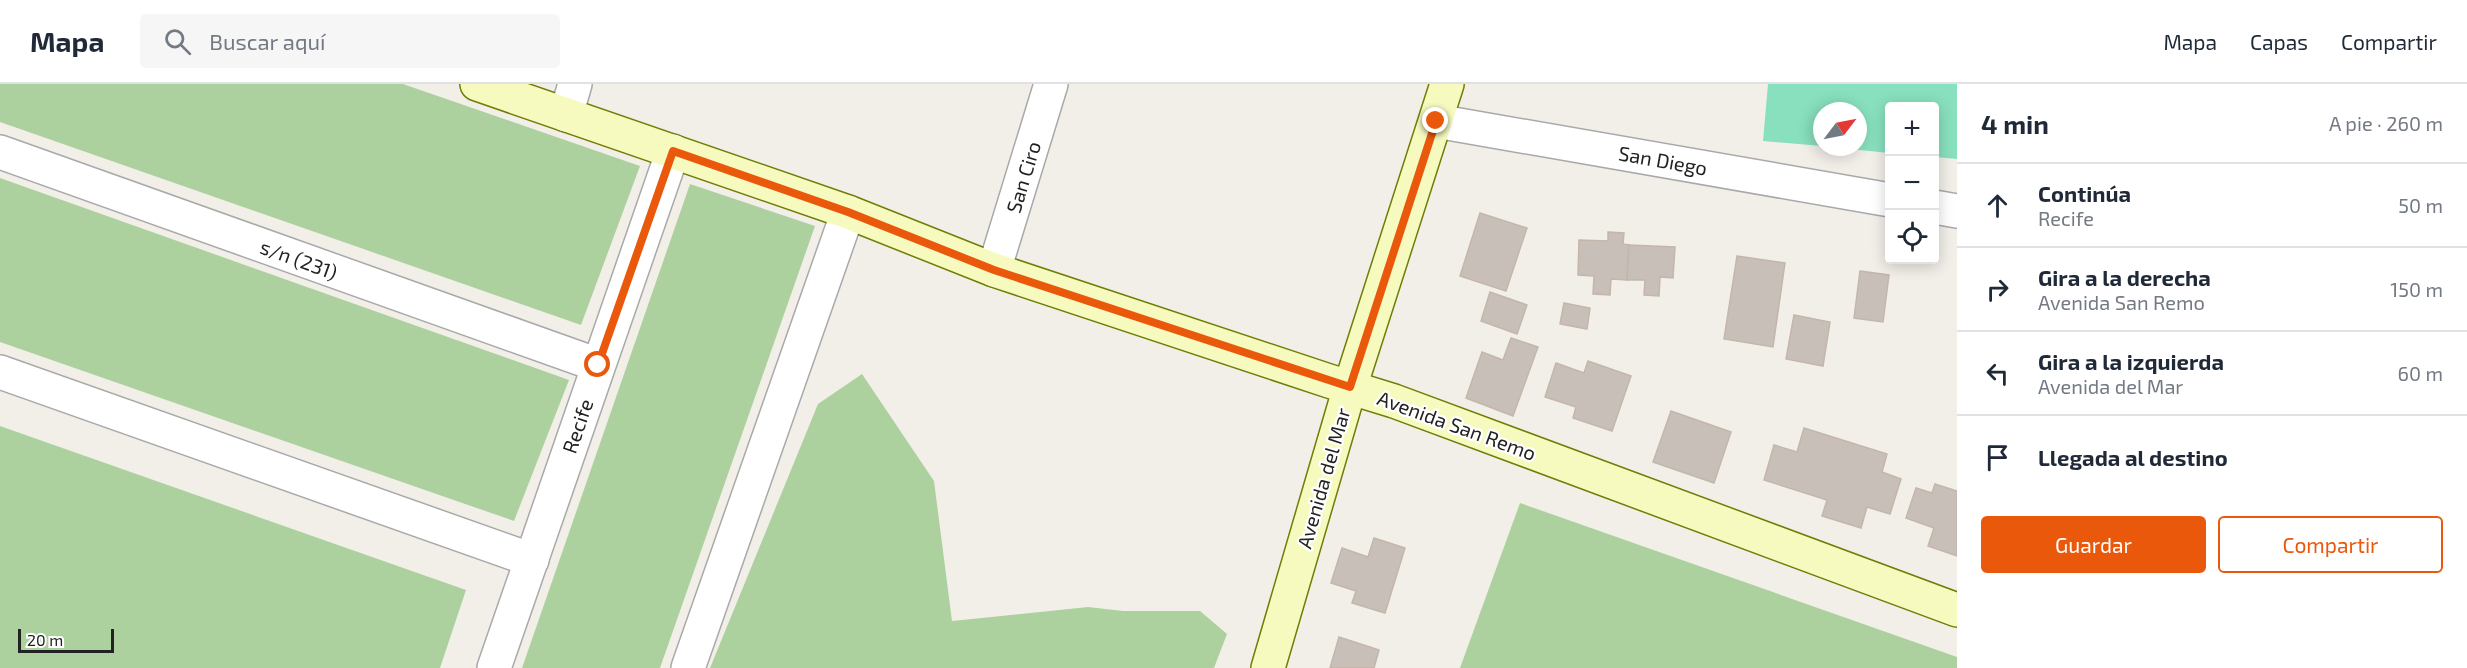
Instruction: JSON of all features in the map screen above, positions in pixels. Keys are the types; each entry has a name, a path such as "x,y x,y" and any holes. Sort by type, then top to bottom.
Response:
{"street":[{"name":"Avenida San Remo","path":"477,84 848,212 994,270 1415,408 1957,610"},
{"path":"567,115 575,84"},
{"name":"San Ciro","path":"994,270 1051,84"},
{"name":"Avenida del Mar","path":"1268,668 1350,387 1447,84"},
{"name":"San Diego","path":"1436,121 1885,199"},
{"name":"Recife","path":"494,668 673,151"},
{"name":"s/n (231)","path":"0,152 598,365"},
{"path":"1939,208 1957,211"},
{"path":"688,668 848,212"},
{"path":"0,372 532,561"}],"green space":[{"path":"0,84 403,84 640,166 581,325 0,122"},
{"path":"1768,84 1957,84 1957,159 1939,157 1939,102 1885,102 1885,153 1867,151 1867,102 1813,102 1813,145 1763,141"},
{"path":"0,178 569,380 514,521 0,342"},
{"path":"690,184 815,226 660,668 522,668"},
{"path":"862,374 934,481 952,621 1088,607 1123,611 1200,611 1227,634 1214,668 710,668 818,404"},
{"path":"0,426 466,590 440,668 0,668"},
{"path":"1520,503 1957,657 1957,668 1460,668"}],"building":[{"path":"1480,213 1527,228 1506,291 1460,276"},
{"path":"1608,232 1624,233 1623,244 1629,245 1627,280 1611,279 1610,295 1593,294 1594,276 1578,275 1579,240 1608,241"},
{"path":"1629,245 1675,247 1673,278 1660,277 1659,296 1644,295 1645,280 1627,280"},
{"path":"1737,256 1785,263 1773,347 1724,339"},
{"path":"1860,271 1889,275 1883,322 1854,318"},
{"path":"1490,292 1527,305 1517,334 1481,321"},
{"path":"1564,303 1590,308 1587,329 1560,324"},
{"path":"1794,315 1830,322 1823,366 1786,359"},
{"path":"1511,338 1538,347 1513,416 1466,398 1482,352 1503,360"},
{"path":"1588,361 1631,376 1612,431 1573,418 1576,407 1545,397 1556,363 1584,373"},
{"path":"1671,411 1731,432 1714,483 1653,462"},
{"path":"1804,428 1887,454 1882,472 1901,479 1890,514 1867,507 1861,528 1822,516 1827,500 1764,480 1774,445 1797,452"},
{"path":"1935,484 1957,491 1957,556 1928,546 1934,528 1906,518 1916,488 1932,493"},
{"path":"1374,538 1405,548 1385,613 1352,603 1356,591 1331,583 1342,548 1368,557"},
{"path":"1339,637 1379,650 1374,668 1330,668"}],"route":[{"path":"598,365 673,151 848,212 994,270 1350,387 1436,121"}]}
